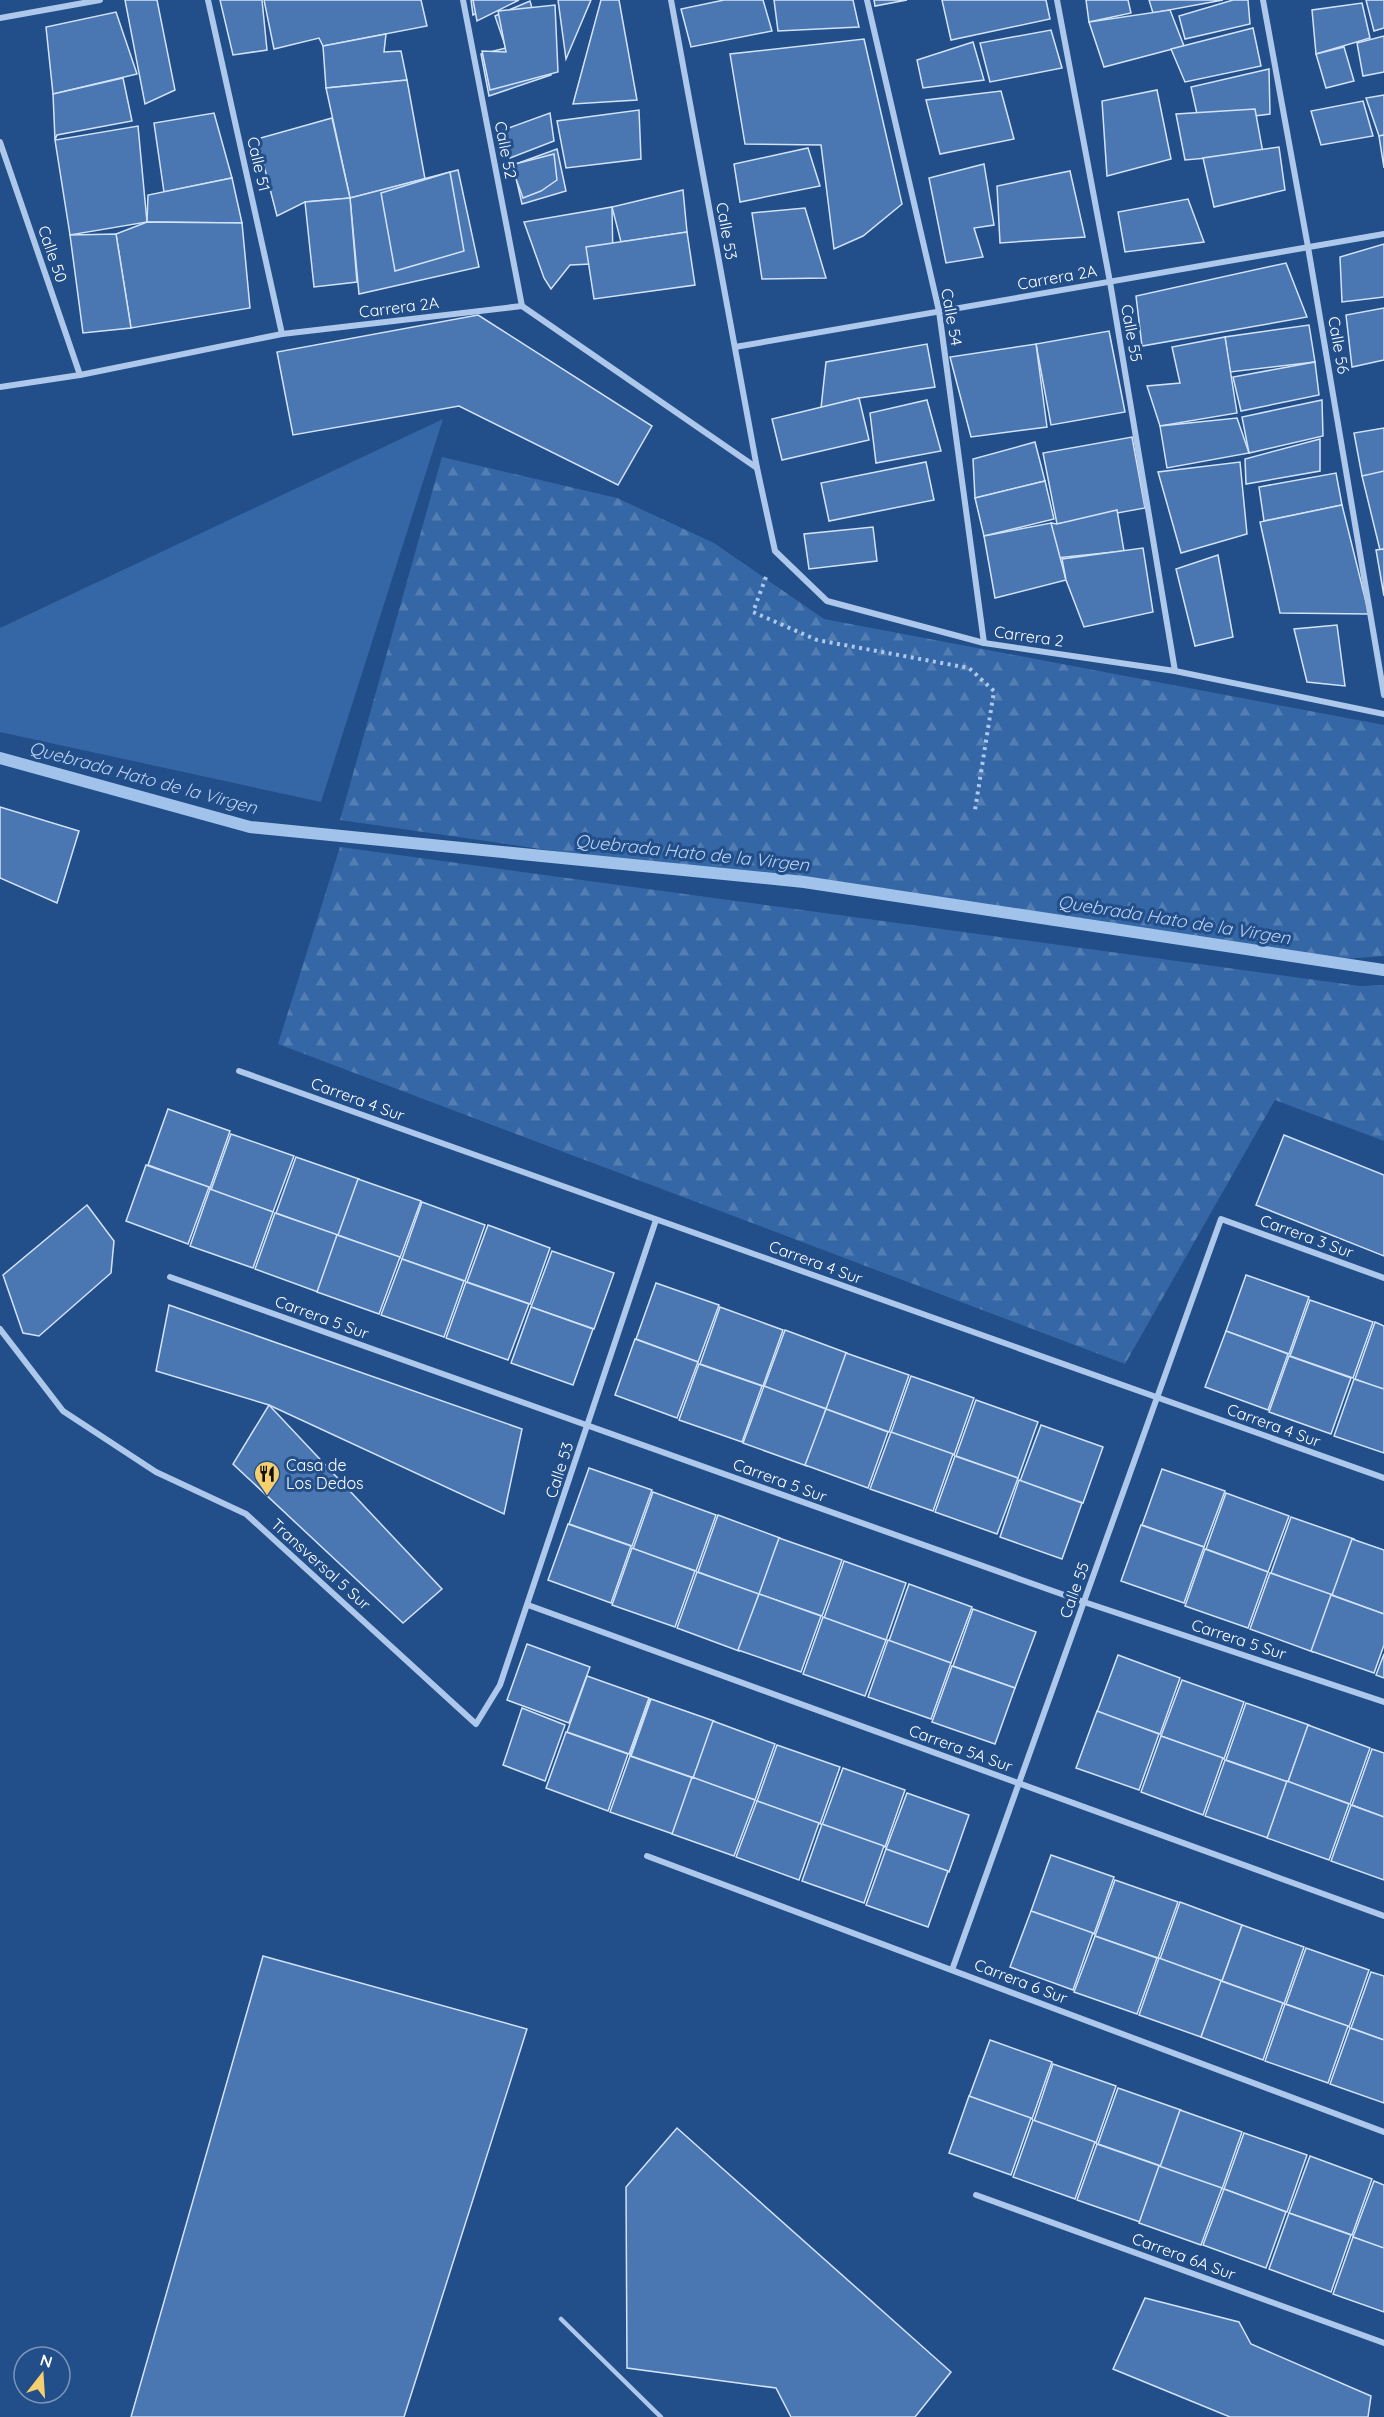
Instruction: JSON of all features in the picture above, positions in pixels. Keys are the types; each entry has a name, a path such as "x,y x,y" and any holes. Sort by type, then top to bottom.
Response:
{"street":[{"path":"0,18 100,0"},
{"name":"Calle 51","path":"208,0 282,334"},
{"name":"Calle 52","path":"463,0 522,306"},
{"name":"Calle 53","path":"671,0 757,468"},
{"name":"Calle 54","path":"867,0 939,311 984,644"},
{"name":"Calle 55","path":"1057,0 1110,282 1175,671"},
{"name":"Calle 56","path":"1263,0 1308,247 1384,695"},
{"name":"Calle 50","path":"0,142 80,375"},
{"name":"Carrera 2A","path":"735,347 1384,234"},
{"path":"522,306 757,468 775,551"},
{"name":"Carrera 2A","path":"0,387 80,375 282,334 522,306"},
{"name":"Carrera 2","path":"775,551 827,601 984,644 1175,671 1384,714"},
{"name":"Carrera 4 Sur","path":"239,1071 1384,1478"},
{"name":"Calle 55","path":"952,1970 1221,1219"},
{"name":"Carrera 3 Sur","path":"1221,1219 1384,1278"},
{"name":"Calle 53","path":"476,1724 500,1685 656,1220"},
{"name":"Carrera 5 Sur","path":"170,1277 1084,1602 1384,1702"},
{"name":"Transversal 5 Sur","path":"0,1329 63,1412 156,1472 246,1514 476,1724"},
{"name":"Carrera 5A Sur","path":"528,1605 1384,1916"},
{"name":"Carrera 6 Sur","path":"647,1856 1384,2132"},
{"name":"Carrera 6A Sur","path":"975,2195 1384,2343"}],"lane":[{"path":"561,2319 661,2417"}],"path":[{"path":"775,551 753,612 817,640 969,668 994,691 975,810"}],"green space":[{"path":"443,419 321,802 0,732 0,628"},
{"path":"442,457 617,498 714,543 824,619 1384,725 1384,956 1317,961 340,820"},
{"path":"340,847 1360,986 1384,985 1384,1141 1275,1100 1125,1364 278,1044"}],"building":[{"path":"125,0 157,0 175,90 145,104"},
{"path":"220,0 262,0 267,50 233,55"},
{"path":"264,0 421,0 427,26 323,46 319,38 274,49"},
{"path":"471,0 503,0 473,15"},
{"path":"473,0 519,0 477,21"},
{"path":"558,0 591,0 566,59"},
{"path":"601,0 619,0 637,100 573,104"},
{"path":"724,0 763,0 772,31 691,47 681,9"},
{"path":"774,0 853,0 859,27 778,31"},
{"path":"874,0 907,0 875,6"},
{"path":"942,0 1046,0 1050,19 951,40"},
{"path":"1086,0 1128,0 1131,13 1089,22"},
{"path":"1149,0 1223,0 1153,13"},
{"path":"1233,0 1248,0 1250,24 1185,39 1179,16"},
{"path":"1366,0 1384,0 1384,28 1374,31"},
{"path":"530,1 551,75 489,96 481,54 506,48 495,16"},
{"path":"1362,3 1370,38 1316,54 1312,10"},
{"path":"555,5 558,72 490,90 482,51 506,52 498,11"},
{"path":"1170,10 1184,46 1104,67 1089,22"},
{"path":"116,12 137,74 53,94 46,27"},
{"path":"1253,28 1261,66 1185,82 1171,49"},
{"path":"1051,30 1062,68 990,82 980,43"},
{"path":"386,34 384,52 401,51 407,80 326,88 323,46"},
{"path":"1384,36 1384,72 1363,76 1357,43"},
{"path":"864,39 902,204 863,236 834,249 821,145 745,144 730,54"},
{"path":"973,42 984,80 923,88 917,60"},
{"path":"1344,47 1354,81 1326,88 1316,54"},
{"path":"1269,69 1270,114 1199,123 1191,87"},
{"path":"123,78 132,121 57,135 55,140 53,94"},
{"path":"407,80 425,179 350,198 326,88"},
{"path":"1157,90 1171,159 1107,176 1102,101"},
{"path":"1001,91 1014,139 940,154 926,100"},
{"path":"1384,95 1384,135 1379,136 1366,98"},
{"path":"1363,101 1373,136 1321,145 1311,111"},
{"path":"1255,109 1263,153 1185,160 1176,114"},
{"path":"639,110 641,159 566,168 557,121"},
{"path":"214,113 232,178 164,192 154,123"},
{"path":"550,113 554,141 510,158 503,130"},
{"path":"332,118 350,198 305,202 277,216 257,139"},
{"path":"138,126 147,222 70,235 55,140"},
{"path":"1384,135 1384,168 1379,136"},
{"path":"1279,147 1285,190 1214,207 1203,158"},
{"path":"808,148 820,186 740,202 734,164"},
{"path":"557,149 566,191 522,204 513,165"},
{"path":"554,154 557,180 541,191 523,198 511,165"},
{"path":"984,164 994,225 974,228 983,257 946,263 929,178"},
{"path":"458,170 479,267 359,294 350,198"},
{"path":"1070,171 1085,237 1000,243 997,186"},
{"path":"450,172 464,251 395,271 381,193"},
{"path":"232,178 242,223 147,222 148,195"},
{"path":"683,190 687,232 621,242 612,207"},
{"path":"350,198 357,282 314,287 305,202"},
{"path":"1188,199 1204,242 1125,252 1118,212"},
{"path":"612,207 613,263 570,265 551,289 544,278 524,222"},
{"path":"805,208 826,278 762,279 752,213"},
{"path":"147,222 242,223 250,308 131,328 116,234"},
{"path":"687,232 695,285 594,299 586,247"},
{"path":"116,234 131,328 83,333 70,235"},
{"path":"1384,244 1384,297 1342,302 1340,257"},
{"path":"1286,263 1307,317 1142,346 1136,296"},
{"path":"1384,308 1384,360 1352,367 1346,315"},
{"path":"478,315 652,426 618,485 459,406 293,435 277,352"},
{"path":"1309,325 1315,362 1230,372 1225,337"},
{"path":"1109,331 1125,412 1051,425 1036,344"},
{"path":"1225,337 1237,413 1160,426 1147,386 1180,383 1172,347"},
{"path":"927,344 935,387 859,398 821,408 826,362"},
{"path":"1036,344 1047,427 971,437 950,357"},
{"path":"1315,362 1319,395 1241,411 1233,377"},
{"path":"859,398 869,440 782,460 772,419"},
{"path":"927,400 941,451 876,463 870,413"},
{"path":"1322,400 1323,436 1249,453 1242,417"},
{"path":"1237,418 1249,453 1167,468 1160,426"},
{"path":"1384,428 1384,473 1362,476 1354,433"},
{"path":"1132,437 1145,508 1057,524 1043,453"},
{"path":"1320,439 1320,471 1246,484 1245,459"},
{"path":"1035,442 1045,481 975,498 973,459"},
{"path":"926,462 934,500 829,521 821,483"},
{"path":"1240,462 1247,534 1181,553 1158,472"},
{"path":"1384,471 1384,549 1380,550 1362,476"},
{"path":"1336,473 1342,505 1264,521 1259,487"},
{"path":"1045,481 1054,519 984,536 975,498"},
{"path":"1342,505 1369,614 1280,613 1260,522"},
{"path":"1117,510 1124,551 1056,558 1051,523 1057,524"},
{"path":"1051,523 1066,580 995,598 984,536"},
{"path":"873,527 877,561 809,569 804,534"},
{"path":"1143,548 1153,612 1084,627 1066,580 1062,559"},
{"path":"1384,549 1384,596 1376,550"},
{"path":"1218,555 1233,637 1195,646 1176,569"},
{"path":"1337,625 1345,686 1307,682 1294,629"},
{"path":"0,807 79,831 57,903 0,878"},
{"path":"168,1109 230,1131 210,1188 148,1165"},
{"path":"231,1134 294,1156 273,1212 211,1190"},
{"path":"1284,1135 1384,1175 1384,1256 1256,1205"},
{"path":"296,1157 359,1179 339,1236 276,1213"},
{"path":"146,1165 209,1187 188,1244 126,1221"},
{"path":"358,1179 421,1201 400,1258 338,1235"},
{"path":"210,1189 273,1212 253,1268 190,1246"},
{"path":"422,1202 485,1225 465,1281 402,1259"},
{"path":"87,1205 114,1241 111,1273 39,1336 23,1333 3,1275"},
{"path":"275,1213 338,1235 318,1292 255,1269"},
{"path":"488,1225 550,1248 530,1304 467,1282"},
{"path":"337,1235 400,1257 379,1314 317,1292"},
{"path":"552,1251 614,1273 594,1329 531,1307"},
{"path":"402,1259 464,1281 444,1337 381,1315"},
{"path":"1246,1275 1309,1297 1289,1354 1226,1331"},
{"path":"466,1282 529,1304 508,1360 446,1338"},
{"path":"656,1283 719,1305 698,1362 636,1339"},
{"path":"1310,1300 1373,1322 1353,1378 1290,1356"},
{"path":"169,1305 522,1429 504,1514 269,1405 156,1371"},
{"path":"531,1307 593,1329 573,1385 511,1363"},
{"path":"720,1307 783,1330 763,1386 700,1364"},
{"path":"1375,1322 1384,1326 1384,1390 1355,1379"},
{"path":"785,1330 847,1353 827,1409 764,1387"},
{"path":"1226,1331 1288,1354 1268,1410 1205,1387"},
{"path":"635,1339 698,1362 677,1418 615,1395"},
{"path":"846,1353 909,1375 889,1432 826,1409"},
{"path":"1289,1356 1351,1378 1331,1434 1269,1412"},
{"path":"699,1364 762,1386 742,1442 679,1420"},
{"path":"911,1376 974,1398 954,1455 891,1433"},
{"path":"1354,1379 1384,1389 1384,1453 1334,1436"},
{"path":"764,1386 826,1409 807,1466 743,1443"},
{"path":"976,1400 1038,1422 1018,1478 956,1456"},
{"path":"269,1405 442,1589 403,1623 233,1464"},
{"path":"826,1409 888,1432 868,1488 805,1465"},
{"path":"1041,1425 1103,1447 1083,1503 1020,1481"},
{"path":"891,1432 953,1454 933,1511 870,1489"},
{"path":"955,1456 1018,1478 997,1534 935,1512"},
{"path":"589,1468 652,1490 632,1546 569,1524"},
{"path":"1162,1469 1225,1491 1204,1547 1142,1525"},
{"path":"1019,1480 1082,1503 1062,1559 1000,1537"},
{"path":"653,1492 716,1515 696,1571 633,1549"},
{"path":"1226,1493 1289,1516 1268,1572 1206,1549"},
{"path":"718,1515 780,1538 760,1595 698,1572"},
{"path":"1291,1517 1354,1539 1333,1596 1271,1573"},
{"path":"568,1524 631,1546 611,1603 548,1580"},
{"path":"1141,1525 1204,1547 1184,1603 1121,1581"},
{"path":"779,1538 842,1560 822,1616 759,1594"},
{"path":"1352,1539 1384,1550 1384,1614 1332,1595"},
{"path":"632,1548 695,1571 675,1627 612,1605"},
{"path":"1205,1549 1268,1572 1248,1628 1185,1606"},
{"path":"844,1561 906,1583 886,1640 824,1618"},
{"path":"697,1572 759,1594 739,1651 677,1628"},
{"path":"1270,1573 1333,1595 1313,1652 1250,1629"},
{"path":"909,1584 972,1607 951,1663 889,1641"},
{"path":"759,1594 821,1616 801,1672 738,1650"},
{"path":"1331,1595 1384,1614 1384,1645 1374,1673 1311,1651"},
{"path":"973,1609 1036,1632 1015,1688 953,1666"},
{"path":"823,1617 886,1640 865,1696 803,1674"},
{"path":"888,1640 951,1663 931,1719 868,1697"},
{"path":"527,1644 590,1667 569,1723 507,1700"},
{"path":"1384,1654 1384,1678 1376,1675"},
{"path":"1118,1655 1180,1678 1160,1734 1097,1712"},
{"path":"952,1666 1015,1688 995,1744 932,1722"},
{"path":"587,1676 649,1698 629,1754 567,1732"},
{"path":"1182,1680 1244,1702 1224,1759 1161,1736"},
{"path":"650,1699 712,1721 692,1777 630,1755"},
{"path":"651,1699 714,1721 694,1778 631,1756"},
{"path":"1246,1703 1309,1725 1288,1782 1226,1760"},
{"path":"522,1708 565,1725 545,1781 503,1765"},
{"path":"1097,1711 1159,1734 1139,1790 1076,1768"},
{"path":"713,1721 775,1744 755,1800 693,1778"},
{"path":"1308,1725 1370,1748 1350,1804 1288,1782"},
{"path":"566,1732 628,1754 608,1811 546,1788"},
{"path":"1161,1736 1223,1758 1203,1815 1141,1792"},
{"path":"777,1745 840,1767 820,1824 757,1801"},
{"path":"1372,1749 1384,1753 1384,1817 1352,1805"},
{"path":"630,1756 693,1778 673,1834 610,1812"},
{"path":"1225,1760 1288,1782 1268,1838 1205,1816"},
{"path":"843,1768 905,1790 885,1847 822,1825"},
{"path":"692,1777 755,1800 734,1856 672,1834"},
{"path":"1287,1781 1349,1804 1329,1860 1267,1838"},
{"path":"907,1793 969,1815 949,1872 886,1849"},
{"path":"757,1801 819,1823 799,1880 736,1857"},
{"path":"1351,1805 1384,1817 1384,1880 1331,1861"},
{"path":"822,1824 884,1846 864,1903 802,1881"},
{"path":"886,1849 948,1871 928,1927 866,1905"},
{"path":"1051,1855 1114,1877 1094,1934 1031,1911"},
{"path":"1115,1880 1178,1902 1158,1958 1095,1936"},
{"path":"1180,1902 1242,1925 1222,1981 1160,1959"},
{"path":"1031,1911 1093,1933 1073,1990 1010,1967"},
{"path":"1242,1925 1304,1947 1284,2004 1222,1981"},
{"path":"1095,1936 1157,1958 1137,2014 1074,1992"},
{"path":"1306,1948 1369,1970 1349,2027 1286,2004"},
{"path":"263,1956 527,2029 404,2417 131,2417"},
{"path":"1159,1958 1222,1981 1201,2037 1139,2015"},
{"path":"1371,1972 1384,1976 1384,2040 1351,2028"},
{"path":"1221,1981 1283,2003 1263,2060 1201,2037"},
{"path":"1285,2004 1348,2026 1328,2083 1265,2061"},
{"path":"1350,2028 1384,2040 1384,2103 1330,2084"},
{"path":"990,2040 1052,2062 1032,2119 969,2097"},
{"path":"1053,2064 1116,2086 1096,2143 1034,2121"},
{"path":"1118,2088 1181,2110 1161,2166 1098,2144"},
{"path":"969,2096 1031,2118 1011,2175 949,2153"},
{"path":"1180,2110 1242,2132 1222,2189 1160,2167"},
{"path":"1033,2120 1095,2142 1075,2199 1013,2177"},
{"path":"677,2128 951,2372 915,2417 791,2417 776,2388 627,2368 626,2187"},
{"path":"1244,2133 1307,2155 1287,2212 1224,2189"},
{"path":"1097,2144 1160,2166 1140,2222 1077,2200"},
{"path":"1310,2156 1372,2179 1352,2235 1289,2213"},
{"path":"1159,2166 1222,2188 1201,2245 1139,2223"},
{"path":"1374,2181 1384,2185 1384,2249 1353,2237"},
{"path":"1224,2189 1286,2212 1266,2268 1203,2245"},
{"path":"1289,2213 1351,2235 1331,2292 1269,2269"},
{"path":"1353,2237 1384,2248 1384,2312 1333,2294"},
{"path":"1145,2298 1239,2322 1251,2344 1371,2396 1368,2417 1230,2417 1113,2369"}],"waterway":[{"name":"Quebrada Hato de la Virgen","path":"0,758 250,827 804,882 1384,970"}],"place":[{"name":"Casa de Los Dedos","path":"267,1497"}]}
